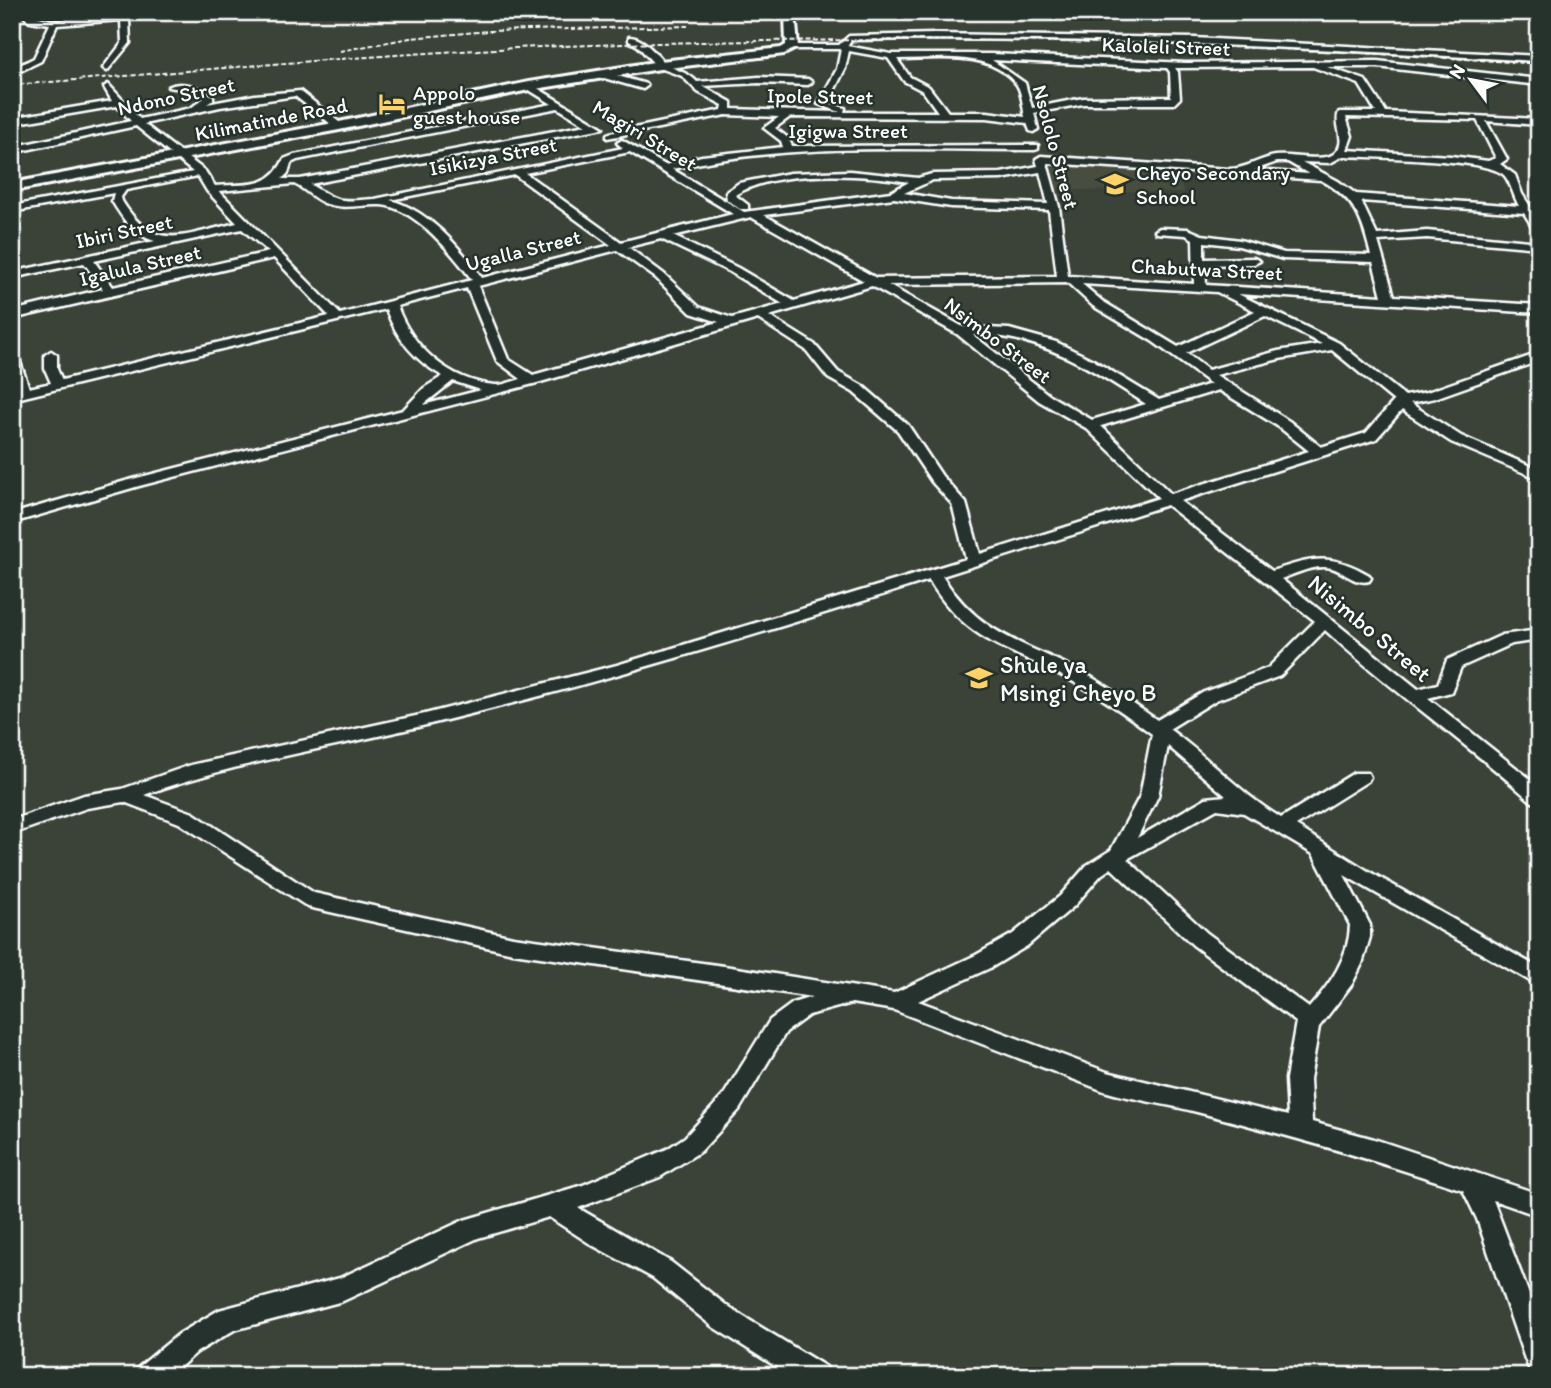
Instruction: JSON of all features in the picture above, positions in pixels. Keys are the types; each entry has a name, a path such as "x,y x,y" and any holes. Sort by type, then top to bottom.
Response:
{"main road":[{"path":"790,15 792,47"},
{"name":"Kilimatinde Road","path":"12,187 339,126 529,86 662,64 772,53 792,47"}],"street":[{"path":"24,12 32,19 55,23 188,12"},
{"path":"790,15 857,12"},
{"path":"107,68 126,43 126,18"},
{"path":"14,71 37,59 48,30 55,23"},
{"path":"862,114 823,104 841,69 843,48 849,37 1030,36 1270,43 1539,59"},
{"path":"632,38 643,44 651,58 685,74 698,84 701,90 728,104 726,112"},
{"name":"Kaloleli Street","path":"792,47 843,48 891,56 1169,65 1377,64 1539,82"},
{"path":"891,56 910,81 926,89 945,115"},
{"name":"Nsololo Street","path":"969,57 990,62 1021,85 1031,116 1035,147 1043,164 1054,207 1067,280"},
{"path":"1311,64 1362,82 1382,114"},
{"name":"Ipole Street","path":"610,136 726,112 787,115 1031,116 1083,101 1171,102 1176,98 1175,78 1169,65"},
{"path":"600,74 642,86"},
{"path":"698,84 759,80 808,82"},
{"name":"Magiri Street","path":"529,86 663,168 750,214"},
{"path":"172,87 190,87 210,98 192,109"},
{"path":"108,88 118,103 149,134 201,173 244,225 277,254 337,318"},
{"name":"Ndono Street","path":"12,150 106,131 192,109 294,93 339,126"},
{"path":"12,121 118,103"},
{"path":"211,188 274,181 302,182 559,105"},
{"path":"1341,153 1347,136 1341,115 1382,114 1539,122"},
{"path":"787,115 769,128 785,140 788,148"},
{"path":"1480,118 1502,159 1490,164"},
{"path":"274,181 283,173 287,161 294,158 423,146 488,146 594,126"},
{"path":"488,146 506,156 520,170 660,276 684,302 705,316 733,323"},
{"name":"Igigwa Street","path":"663,168 702,159 788,148 1035,147"},
{"name":"Isikizya Street","path":"362,204 631,149"},
{"path":"1239,172 1269,160 1330,160 1341,153 1490,164 1510,175 1517,194 1536,222 1533,244 1403,234 1373,239"},
{"path":"1290,160 1353,197 1536,222"},
{"name":"Ugalla Street","path":"18,395 750,214 894,195 918,181 932,177 1001,176 1043,164 1319,177"},
{"path":"12,209 201,173"},
{"path":"750,214 732,200 730,194 734,189 753,182 808,174 896,177 918,181"},
{"path":"302,182 317,196 331,202 391,203 421,221 466,261 495,349 503,361 532,380"},
{"path":"121,190 116,197 117,201 141,234 176,239"},
{"path":"894,195 951,204 1054,207"},
{"path":"1353,197 1373,239 1376,259 1389,298"},
{"name":"Nsimbo Street","path":"750,214 961,331 1051,403 1091,425 1168,499"},
{"name":"Ibiri Street","path":"12,275 244,225"},
{"path":"1160,231 1188,232 1199,238 1240,243 1283,256 1376,259"},
{"path":"662,235 726,265 793,306"},
{"path":"1199,238 1196,250 1202,274 1200,286"},
{"name":"Igalula Street","path":"12,315 277,254"},
{"path":"87,259 110,291"},
{"path":"1199,262 1254,261"},
{"path":"1067,280 1107,310 1177,352 1221,385 1305,437 1318,452"},
{"name":"Chabutwa Street","path":"873,282 1067,280 1200,286 1539,309"},
{"path":"12,519 134,483 532,380 873,282"},
{"path":"1219,288 1335,346 1401,402 1456,439 1539,475"},
{"path":"390,304 399,329 411,344 451,377 499,389"},
{"path":"1177,352 1265,311"},
{"path":"760,315 810,346 833,374 858,389 903,428 937,479 959,503 974,561"},
{"path":"699,333 705,316"},
{"path":"961,331 1014,333 1030,337 1105,373 1156,404"},
{"path":"1206,373 1270,357 1335,346"},
{"path":"51,355 51,369 58,385"},
{"path":"12,827 84,802 125,795 191,771 528,695 933,574 1371,436 1401,402 1430,395 1539,357"},
{"path":"13,359 18,395"},
{"path":"408,412 429,391 451,377"},
{"path":"1091,425 1221,385"},
{"name":"Nisimbo Street","path":"1168,499 1270,577 1412,696 1504,765 1539,797"},
{"path":"1270,577 1329,561 1344,565 1363,578"},
{"path":"933,574 951,603 965,617 1090,685 1160,730 1250,808 1361,876 1539,978"},
{"path":"1115,856 1149,796 1160,730 1177,714 1222,691 1274,672 1324,621"},
{"path":"1412,696 1445,688 1453,664 1508,639 1539,635"},
{"path":"1283,826 1361,777"},
{"path":"125,795 186,818 308,899 513,945 724,974 895,1002 1104,1081 1374,1149 1473,1185 1539,1205"},
{"path":"895,1002 984,961 1020,940 1067,901 1094,870 1115,856 1213,803 1224,802 1250,808"},
{"path":"1301,1129 1297,1079 1309,1023 1326,1007 1362,938 1360,925 1321,850"},
{"path":"1115,856 1200,939 1304,1016 1309,1023"},
{"path":"149,1376 188,1343 228,1319 343,1289 473,1227 552,1205 651,1169 693,1144 731,1103 778,1026 802,1009 822,1002 858,996"},
{"path":"1473,1185 1489,1218 1539,1359"},
{"path":"552,1205 601,1237 662,1270 722,1318 817,1376"}],"shaded area":[{"name":"Cheyo Secondary School","path":"1047,165 1175,169 1184,193 1051,189"}],"railway":[{"path":"340,51 410,38 489,31 688,26"},
{"path":"12,85 495,49 686,42 930,40 1173,45 1539,64"}],"place":[{"name":"Appolo guest house","path":"392,104"},
{"name":"Cheyo Secondary School","path":"1115,184"},
{"name":"Shule ya Msingi Cheyo B","path":"979,678"}]}
